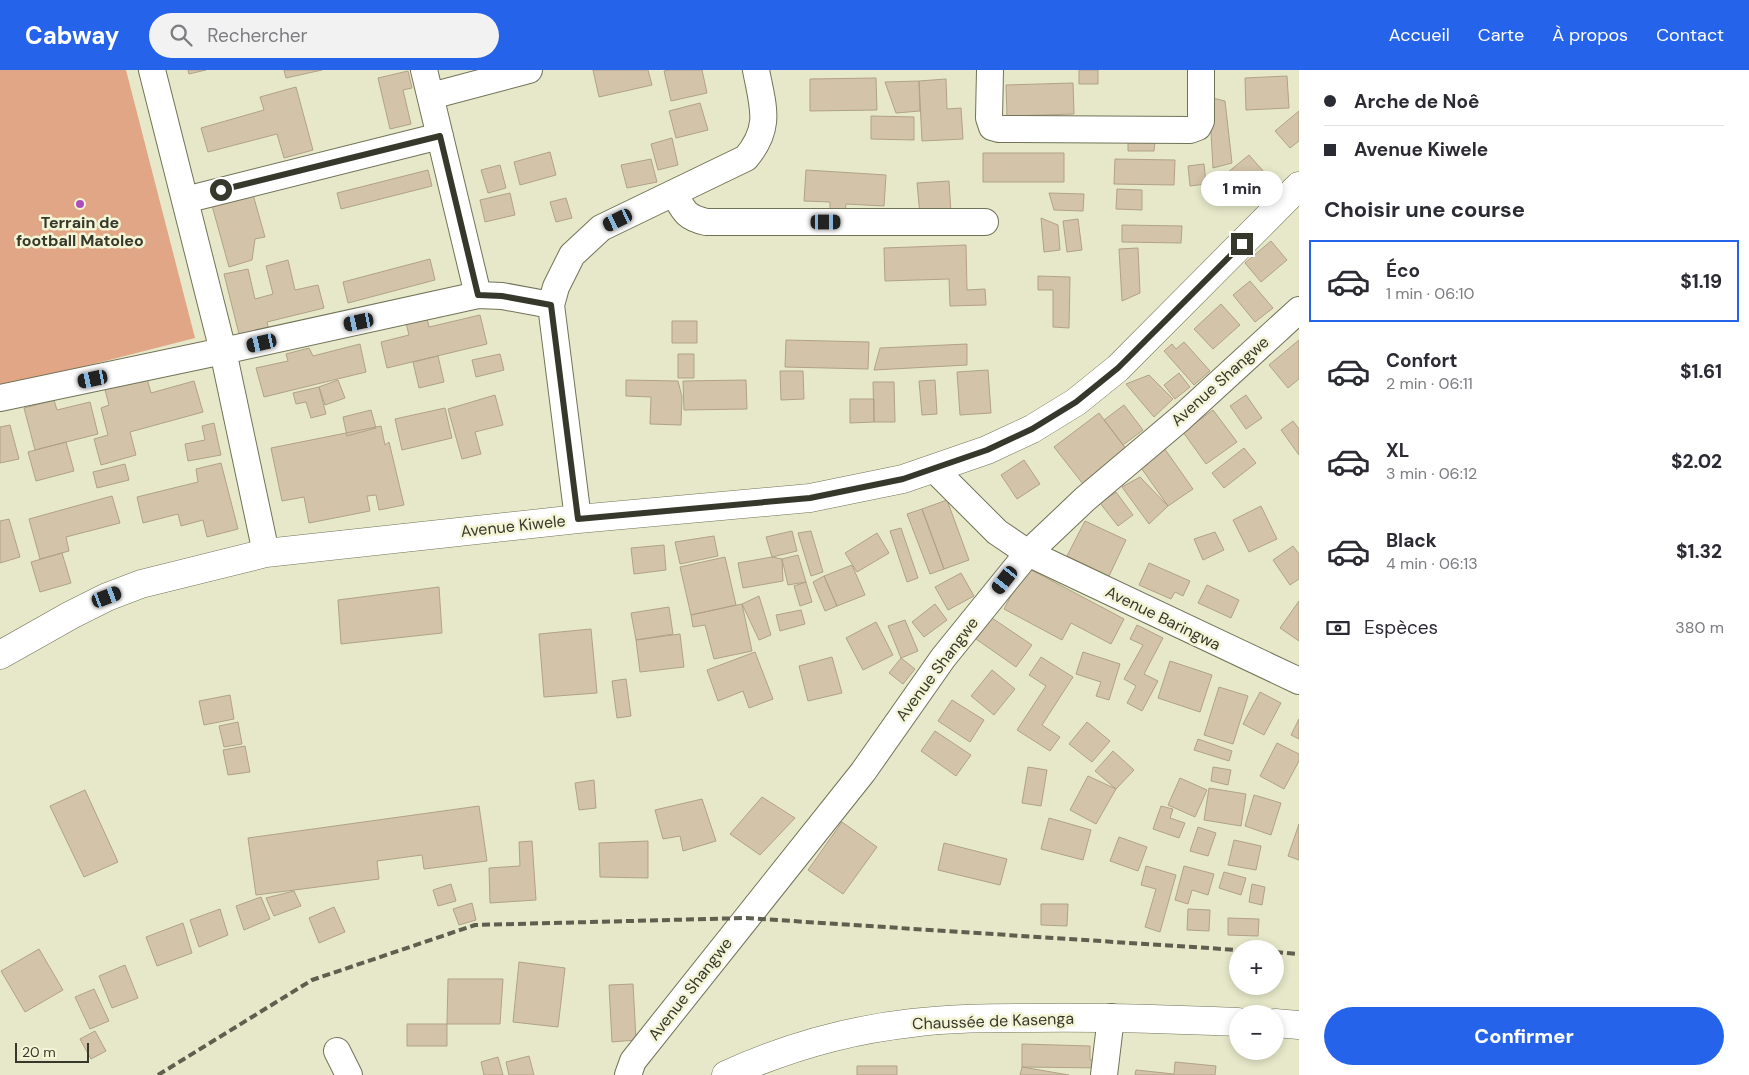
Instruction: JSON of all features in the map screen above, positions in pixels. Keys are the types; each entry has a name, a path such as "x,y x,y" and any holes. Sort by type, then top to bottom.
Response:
{"street":[{"path":"152,70 223,352 266,554"},
{"path":"424,70 478,295"},
{"path":"431,96 528,70"},
{"path":"578,519 551,305 556,287 572,255 601,228 746,158 759,142 764,120 756,70"},
{"path":"990,70 989,118 992,127 999,129 1190,130 1198,127 1201,121 1202,70"},
{"path":"185,200 440,136"},
{"name":"Avenue Kiwele","path":"0,655 71,615 141,584 266,554 578,519 810,498 903,479 987,450 1032,429 1076,402 1118,368 1299,186"},
{"path":"674,193 685,214 693,219 706,222 985,222"},
{"path":"0,398 223,352 478,295 502,296 551,305"},
{"name":"Avenue Shangwe","path":"628,1075 633,1061 863,772 943,658 1028,553 1085,499 1182,418 1299,310"},
{"name":"Avenue Baringwa","path":"934,469 997,532 1028,553 1299,681"},
{"path":"1104,1075 1111,1017"},
{"name":"Chaussée de Kasenga","path":"726,1075 804,1045 857,1032 911,1023 959,1019 1111,1017 1229,1022"},
{"path":"1284,1024 1299,1025"},
{"path":"337,1051 349,1075"}],"shaded area":[{"name":"Terrain de football Matoleo","path":"0,70 126,70 195,338 0,388"}],"building":[{"path":"188,70 206,70 189,74"},
{"path":"284,70 322,70 286,78"},
{"path":"593,70 648,70 652,85 599,97"},
{"path":"702,70 707,93 671,101 664,71"},
{"path":"1079,70 1098,70 1098,84 1079,84"},
{"path":"408,71 412,88 403,90 411,124 390,129 378,78"},
{"path":"1287,76 1289,108 1246,110 1245,78"},
{"path":"876,78 877,110 810,111 810,79"},
{"path":"946,79 947,109 961,108 963,139 922,141 919,81"},
{"path":"919,81 920,111 896,113 885,82"},
{"path":"1073,83 1074,114 1007,116 1006,85"},
{"path":"296,87 313,150 284,158 277,134 208,152 201,128 264,110 260,97"},
{"path":"1209,97 1225,101 1232,163 1213,168"},
{"path":"700,103 708,130 676,138 669,111"},
{"path":"1299,111 1299,141 1290,148 1275,131"},
{"path":"871,116 914,117 914,140 871,139"},
{"path":"672,138 678,165 658,170 651,144"},
{"path":"1128,140 1155,141 1154,151 1128,151"},
{"path":"550,152 556,175 520,185 514,162"},
{"path":"983,153 1064,153 1064,182 983,182"},
{"path":"1249,155 1264,172 1226,204 1211,186"},
{"path":"651,159 657,182 627,188 621,165"},
{"path":"1115,159 1175,160 1174,185 1114,184"},
{"path":"1204,164 1206,184 1190,186 1188,166"},
{"path":"500,165 506,188 488,193 481,170"},
{"path":"428,170 432,186 341,209 337,193"},
{"path":"806,170 886,175 884,206 846,204 845,215 830,214 830,202 804,201"},
{"path":"949,181 951,213 920,215 917,183"},
{"path":"1117,189 1142,190 1142,210 1116,209"},
{"path":"252,191 265,237 255,239 252,260 229,267 211,202"},
{"path":"510,193 515,215 485,222 480,200"},
{"path":"1049,193 1084,194 1083,211 1054,210"},
{"path":"566,198 572,218 556,222 550,202"},
{"path":"1041,218 1058,225 1060,250 1044,252"},
{"path":"1078,219 1082,250 1067,252 1063,221"},
{"path":"1122,225 1182,226 1181,243 1122,242"},
{"path":"1271,241 1287,260 1261,282 1245,263"},
{"path":"966,245 967,290 985,289 986,305 950,306 949,279 885,281 884,248"},
{"path":"1138,248 1140,293 1122,301 1119,249"},
{"path":"430,259 435,280 348,303 343,282"},
{"path":"288,260 295,290 318,285 324,308 267,322 269,330 240,338 224,274 248,269 255,299 273,294 266,266"},
{"path":"1038,276 1070,277 1069,328 1053,327 1053,290 1038,290"},
{"path":"1250,281 1273,308 1255,322 1233,295"},
{"path":"1221,304 1240,325 1213,349 1194,329"},
{"path":"480,315 487,344 387,368 381,342 409,335 406,323 427,318 429,327"},
{"path":"672,321 697,321 697,343 672,343"},
{"path":"786,340 869,342 868,369 785,367"},
{"path":"1299,340 1299,379 1288,388 1269,365"},
{"path":"1184,342 1210,371 1194,385 1164,351 1172,344 1176,349"},
{"path":"360,344 366,372 264,397 256,368 288,361 286,354 309,348 313,356"},
{"path":"967,344 967,365 874,370 880,348"},
{"path":"500,354 504,370 476,377 472,360"},
{"path":"678,354 694,354 694,378 678,378"},
{"path":"438,356 444,382 419,388 413,362"},
{"path":"988,370 991,413 960,415 957,372"},
{"path":"780,371 803,371 804,399 781,400"},
{"path":"1179,373 1190,387 1175,399 1164,385"},
{"path":"146,375 151,393 194,381 203,412 130,432 136,455 101,465 94,439 108,435 101,408 109,405 104,386"},
{"path":"1149,375 1173,399 1154,417 1126,384"},
{"path":"338,380 345,398 325,405 319,387"},
{"path":"626,380 678,381 682,397 681,425 650,424 651,397 626,396"},
{"path":"746,380 747,409 684,410 683,381"},
{"path":"935,380 937,414 922,415 919,381"},
{"path":"873,382 894,382 895,422 874,422"},
{"path":"319,387 326,414 311,418 306,402 296,404 293,393"},
{"path":"495,395 503,425 475,432 481,454 462,459 448,409"},
{"path":"1246,395 1262,418 1246,429 1230,406"},
{"path":"850,399 874,399 874,422 850,423"},
{"path":"54,400 57,410 90,402 98,434 35,450 24,408"},
{"path":"1124,405 1143,430 1123,445 1104,420"},
{"path":"445,408 452,438 402,450 395,419"},
{"path":"371,410 376,428 347,436 343,417"},
{"path":"1213,410 1237,442 1206,464 1183,432"},
{"path":"1099,413 1127,450 1083,484 1054,447"},
{"path":"1293,421 1299,429 1299,455 1281,430"},
{"path":"214,423 221,455 188,461 185,444 205,440 202,426"},
{"path":"10,425 19,459 0,463 0,427"},
{"path":"381,426 385,445 389,442 404,505 379,510 376,495 367,496 370,511 309,523 304,497 282,501 271,448"},
{"path":"66,442 74,471 36,481 28,452"},
{"path":"1162,445 1193,489 1168,506 1137,462"},
{"path":"1244,448 1256,463 1224,488 1212,473"},
{"path":"1024,460 1040,484 1017,499 1001,475"},
{"path":"221,463 238,529 207,537 203,520 181,526 178,514 143,523 137,497 198,482 196,469"},
{"path":"125,464 129,480 97,488 93,472"},
{"path":"1140,477 1168,506 1149,524 1122,487"},
{"path":"1116,492 1133,515 1118,526 1100,503"},
{"path":"112,496 120,523 66,537 69,551 40,559 29,519"},
{"path":"947,500 969,560 944,569 922,509"},
{"path":"1261,506 1277,539 1249,552 1233,520"},
{"path":"922,509 944,569 930,574 907,514"},
{"path":"9,519 20,557 0,563 0,521"},
{"path":"1085,521 1126,540 1109,576 1067,556"},
{"path":"901,528 918,578 907,582 890,531"},
{"path":"792,531 797,551 772,557 766,537"},
{"path":"811,531 823,572 811,576 798,533"},
{"path":"1215,532 1224,550 1203,560 1194,539"},
{"path":"877,533 889,553 857,572 845,553"},
{"path":"714,536 718,556 680,564 675,542"},
{"path":"664,545 666,570 634,574 631,548"},
{"path":"1293,546 1299,554 1299,579 1290,585 1273,560"},
{"path":"62,553 71,583 40,592 31,562"},
{"path":"798,555 806,582 788,585 782,559"},
{"path":"725,557 736,605 691,615 680,567"},
{"path":"772,557 782,559 783,581 743,588 738,563"},
{"path":"1149,563 1190,581 1183,596 1175,592 1171,599 1139,585"},
{"path":"852,565 865,595 837,606 824,576"},
{"path":"1026,567 1124,619 1111,644 1071,623 1062,640 1004,609"},
{"path":"961,573 974,596 948,610 935,587"},
{"path":"824,576 837,606 825,611 813,582"},
{"path":"806,582 812,602 800,606 794,586"},
{"path":"1207,585 1239,600 1231,618 1198,603"},
{"path":"439,587 442,633 341,644 338,600"},
{"path":"759,596 771,635 759,640 742,604"},
{"path":"1299,601 1299,641 1280,628"},
{"path":"742,604 752,651 714,659 705,625 693,627 691,615"},
{"path":"935,604 947,620 924,637 912,622"},
{"path":"669,607 673,634 636,640 631,613"},
{"path":"801,610 805,624 780,631 776,615"},
{"path":"992,618 1032,645 1016,667 976,639"},
{"path":"905,620 918,651 901,658 888,626"},
{"path":"876,622 893,655 863,670 846,638"},
{"path":"1137,625 1163,638 1144,674 1158,681 1142,711 1127,703 1136,686 1124,679 1143,645 1130,639"},
{"path":"591,629 597,693 544,697 539,634"},
{"path":"680,634 684,667 640,672 636,640"},
{"path":"755,652 773,699 749,708 743,691 718,701 707,670"},
{"path":"1083,652 1120,664 1109,700 1096,696 1101,682 1076,674"},
{"path":"832,657 842,693 808,701 799,666"},
{"path":"1041,657 1073,677 1042,725 1060,737 1050,751 1017,730 1046,686 1029,675"},
{"path":"901,658 915,669 903,684 889,673"},
{"path":"1170,661 1212,675 1200,712 1158,698"},
{"path":"992,670 1015,689 994,715 971,696"},
{"path":"626,679 631,716 617,718 612,681"},
{"path":"1219,687 1248,696 1233,744 1204,735"},
{"path":"1260,692 1281,703 1264,735 1243,724"},
{"path":"230,695 234,719 204,725 199,701"},
{"path":"952,700 984,720 970,742 938,721"},
{"path":"1299,719 1299,739 1291,735"},
{"path":"238,722 242,744 224,747 219,726"},
{"path":"1087,722 1110,741 1092,762 1069,744"},
{"path":"935,731 971,755 956,776 921,751"},
{"path":"1198,739 1232,751 1229,761 1194,750"},
{"path":"1277,743 1299,754 1299,761 1284,789 1260,776"},
{"path":"245,746 250,772 228,775 223,750"},
{"path":"1113,751 1134,770 1116,789 1095,771"},
{"path":"1028,767 1047,770 1041,806 1022,803"},
{"path":"1213,767 1231,770 1228,785 1211,781"},
{"path":"1088,776 1116,789 1096,824 1070,810"},
{"path":"1180,778 1207,790 1195,817 1168,805"},
{"path":"594,780 596,808 579,810 575,783"},
{"path":"1209,788 1246,794 1241,826 1204,820"},
{"path":"85,790 118,862 84,877 50,806"},
{"path":"1254,795 1281,803 1271,835 1245,826"},
{"path":"762,797 795,818 760,855 730,834"},
{"path":"702,799 716,841 683,851 680,836 663,839 655,810"},
{"path":"479,806 487,861 424,869 422,855 377,861 379,879 256,895 248,838"},
{"path":"1161,806 1173,809 1170,818 1185,823 1179,838 1153,829"},
{"path":"1049,818 1091,830 1083,860 1041,849"},
{"path":"842,822 877,847 843,894 808,870"},
{"path":"1299,824 1299,860 1288,856"},
{"path":"1198,827 1216,833 1208,856 1190,851"},
{"path":"1119,837 1147,847 1138,871 1110,861"},
{"path":"1234,840 1261,846 1256,870 1228,865"},
{"path":"532,841 536,900 490,903 489,868 520,866 519,842"},
{"path":"648,841 648,878 600,877 599,843"},
{"path":"944,843 1007,859 1000,885 938,870"},
{"path":"1146,866 1176,875 1160,932 1145,927 1156,889 1141,885"},
{"path":"1184,866 1214,874 1208,895 1192,890 1188,904 1175,900"},
{"path":"1224,872 1246,878 1241,895 1219,888"},
{"path":"451,884 456,901 438,906 433,890"},
{"path":"1252,884 1265,887 1262,905 1249,902"},
{"path":"294,891 301,906 274,916 266,898"},
{"path":"261,897 270,919 244,930 236,906"},
{"path":"472,903 476,920 459,925 453,909"},
{"path":"1041,904 1068,904 1067,926 1041,925"},
{"path":"334,907 345,932 319,943 309,918"},
{"path":"220,909 228,935 199,947 190,920"},
{"path":"1188,909 1210,910 1209,931 1187,930"},
{"path":"1228,918 1259,919 1258,936 1228,935"},
{"path":"183,923 192,953 157,966 146,937"},
{"path":"39,949 63,990 25,1012 1,971"},
{"path":"519,962 565,968 558,1027 513,1022"},
{"path":"125,965 138,998 112,1008 99,976"},
{"path":"448,979 503,979 500,1024 447,1024"},
{"path":"633,984 636,1040 612,1042 609,985"},
{"path":"94,989 109,1021 90,1029 75,997"},
{"path":"407,1024 447,1024 447,1046 407,1046"},
{"path":"95,1031 106,1051 91,1059 80,1039"},
{"path":"1022,1044 1090,1046 1090,1060 1105,1060 1105,1068 1022,1067"},
{"path":"529,1056 534,1075 509,1075 506,1062"},
{"path":"498,1057 503,1075 484,1075 481,1062"},
{"path":"1175,1062 1216,1066 1215,1075 1135,1075 1136,1070 1174,1074"},
{"path":"857,1066 897,1066 897,1075 857,1075"},
{"path":"1022,1067 1069,1075 1020,1075"}],"railway":[{"path":"158,1075 312,980 475,925 746,918 1229,949"},
{"path":"1284,953 1299,954"}],"place":[{"name":"Terrain de football Matoleo","path":"80,204"}],"route":[{"path":"221,190 440,136 478,295 502,296 551,305 578,519 810,498 903,479 987,450 1032,429 1076,402 1118,368 1242,244"}]}
